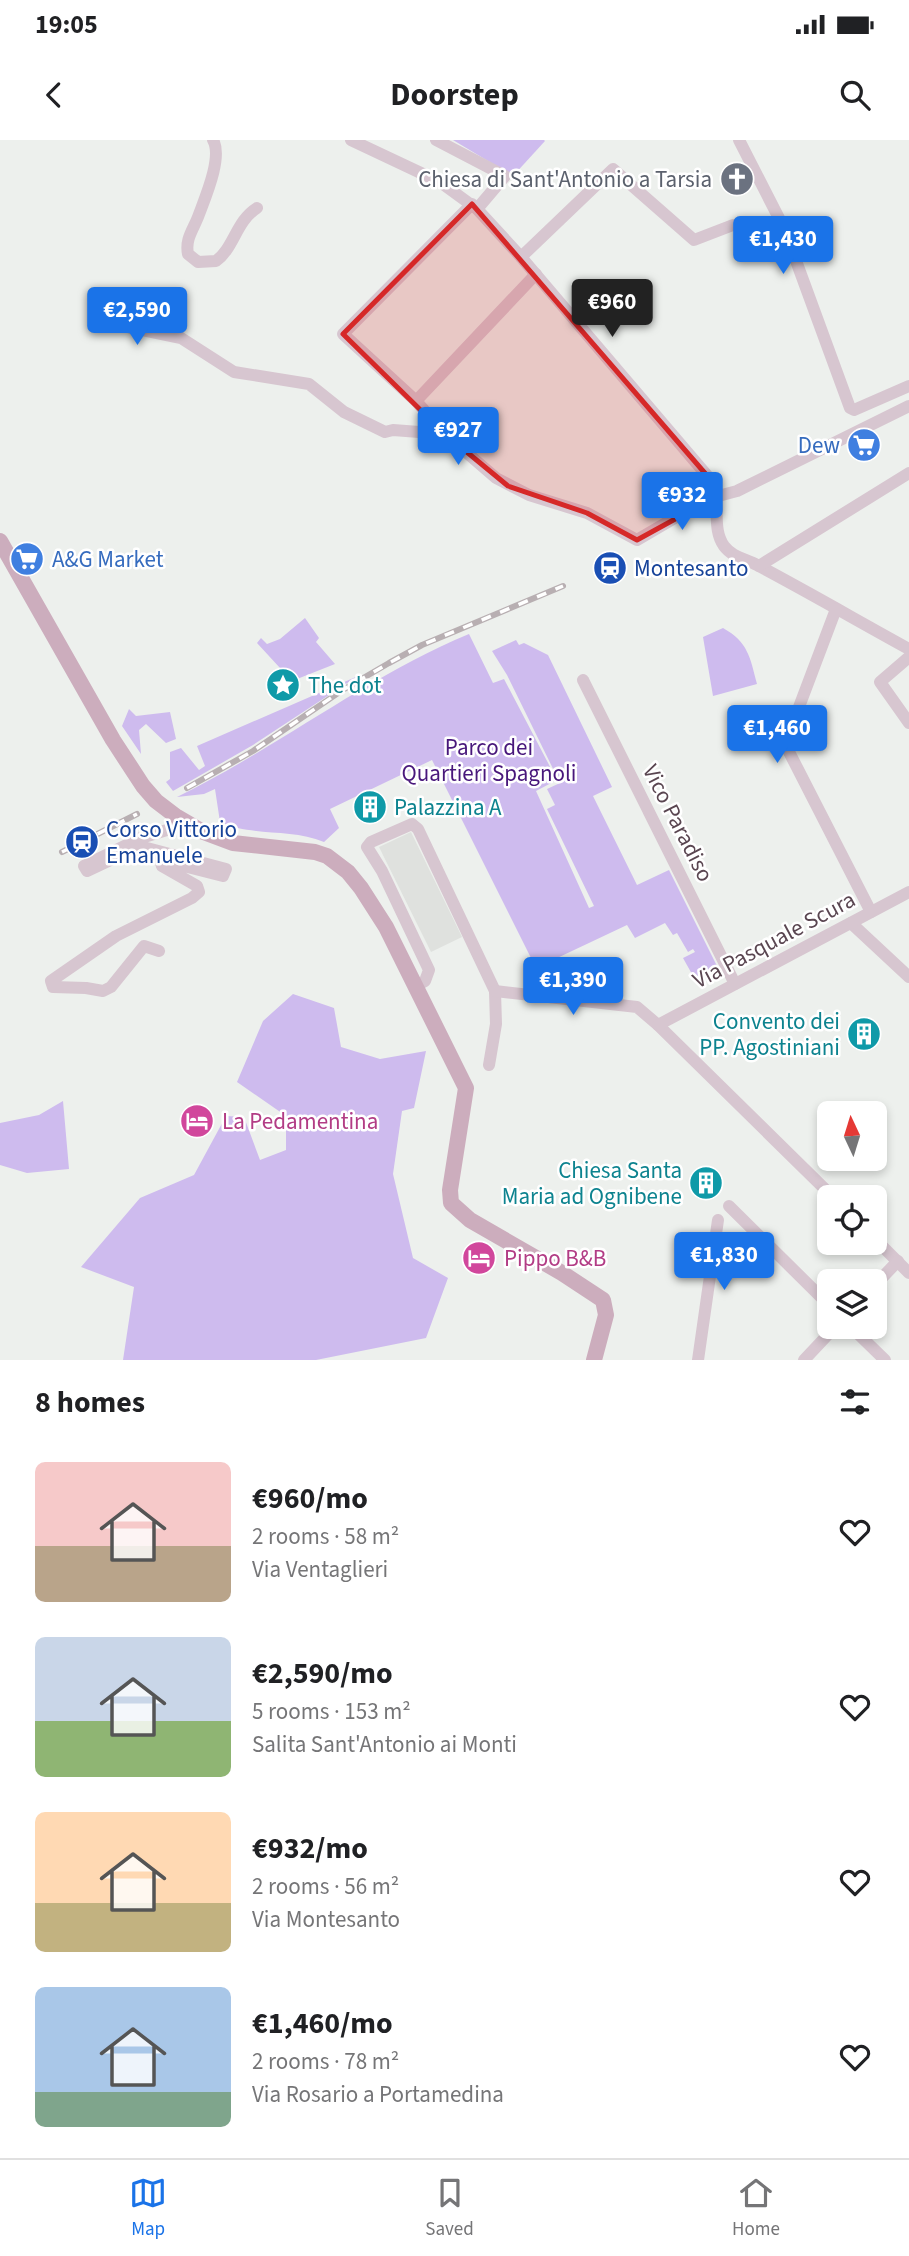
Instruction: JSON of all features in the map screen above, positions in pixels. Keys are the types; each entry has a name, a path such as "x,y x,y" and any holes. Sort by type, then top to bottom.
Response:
{"main road":[{"path":"0,541 130,768 156,800 177,817 219,839 245,845 315,852 337,862 367,897 386,927 466,1088 450,1190 451,1203 473,1221 603,1300 606,1315 594,1360"}],"street":[{"path":"213,140 216,162 198,218 187,241 188,254 202,263 216,261 226,252 248,214 257,208"},
{"path":"351,140 440,182 475,207 521,257 709,479 717,496 717,526 723,544 730,553 909,649"},
{"path":"436,140 505,176 344,334 416,401 445,434 496,478 529,495 587,513 637,540 707,499 737,491 909,405"},
{"path":"739,140 784,228 850,408 854,410 909,386"},
{"path":"521,257 612,169 694,240 733,225"},
{"path":"416,401 536,274"},
{"path":"99,321 181,338 234,372 309,384 344,412 385,432 393,430 445,434"},
{"path":"763,569 909,473"},
{"path":"836,609 785,744 871,912"},
{"path":"909,657 880,682 909,723"},
{"name":"Vico Paradiso","path":"583,680 735,984"},
{"path":"159,951 144,946 111,987 103,991 52,987 51,981 116,936 192,898 198,892 197,886 162,866 160,860 223,876 226,869 147,848 123,854 87,871 84,866 141,838 170,829 177,817"},
{"path":"416,986 425,981 429,970 382,871 367,847 371,842 412,824 418,829 495,991 496,1024 489,1065"},
{"name":"Via Pasquale Scura","path":"658,1025 909,892"},
{"path":"851,923 909,977"},
{"path":"495,991 637,1007 820,1185"},
{"path":"729,1206 817,1293"},
{"path":"698,1360 718,1220"},
{"path":"887,1250 909,1273"},
{"path":"887,1272 898,1261"},
{"path":"804,1360 824,1339"},
{"path":"863,1339 885,1360"}],"highlighted area":[{"path":"472,204 710,479 717,496 637,540 587,513 508,486 445,434 343,334"}],"shaded area":[{"path":"411,832 462,937 431,952 379,847"}],"green space":[{"path":"453,140 544,140 545,141 513,176"},
{"path":"305,618 319,638 316,642 335,664 292,681 257,643 261,638 267,644 280,639"},
{"path":"723,628 743,645 750,658 757,684 713,696 703,637"},
{"name":"Parco dei Quartieri Spagnoli","path":"469,634 493,683 504,679 557,780 536,791 589,908 594,906 547,809 555,805 547,789 560,783 507,675 492,651 516,640 519,645 524,643 548,655 612,787 593,796 637,885 669,870 720,972 697,983 683,958 695,952 693,949 688,952 677,933 673,935 665,923 635,938 627,925 536,968 432,760 330,809 339,828 324,842 298,835 233,827 220,822 215,789 204,794 177,797 214,778 394,671"},
{"path":"358,676 253,745 173,791 166,782 170,779 170,752 181,748 199,770 205,766 197,746"},
{"path":"129,709 136,716 170,712 176,739 166,743 146,724 139,730 141,754 122,726"},
{"path":"293,994 334,1008 341,1047 380,1059 426,1051 414,1108 402,1111 393,1174 413,1258 448,1278 426,1338 316,1360 123,1360 134,1287 81,1267 140,1198 194,1175 226,1116 244,1117 260,1160 286,1150 286,1116 237,1082 263,1021"},
{"path":"63,1101 69,1169 27,1173 0,1165 0,1123 39,1115"}],"railway":[{"path":"187,788 253,751 341,691 422,645 563,586"},
{"path":"62,852 137,814"}],"place":[{"name":"Chiesa di Sant'Antonio a Tarsia","path":"737,179"},
{"name":"Dew","path":"864,445"},
{"name":"A&G Market","path":"27,559"},
{"name":"Montesanto","path":"610,568"},
{"name":"The dot","path":"283,685"},
{"name":"Palazzina A","path":"370,807"},
{"name":"Corso Vittorio Emanuele","path":"82,842"},
{"name":"Convento dei PP. Agostiniani","path":"864,1034"},
{"name":"La Pedamentina","path":"197,1121"},
{"name":"Chiesa Santa Maria ad Ognibene","path":"706,1183"},
{"name":"Pippo B&B","path":"479,1258"}]}
